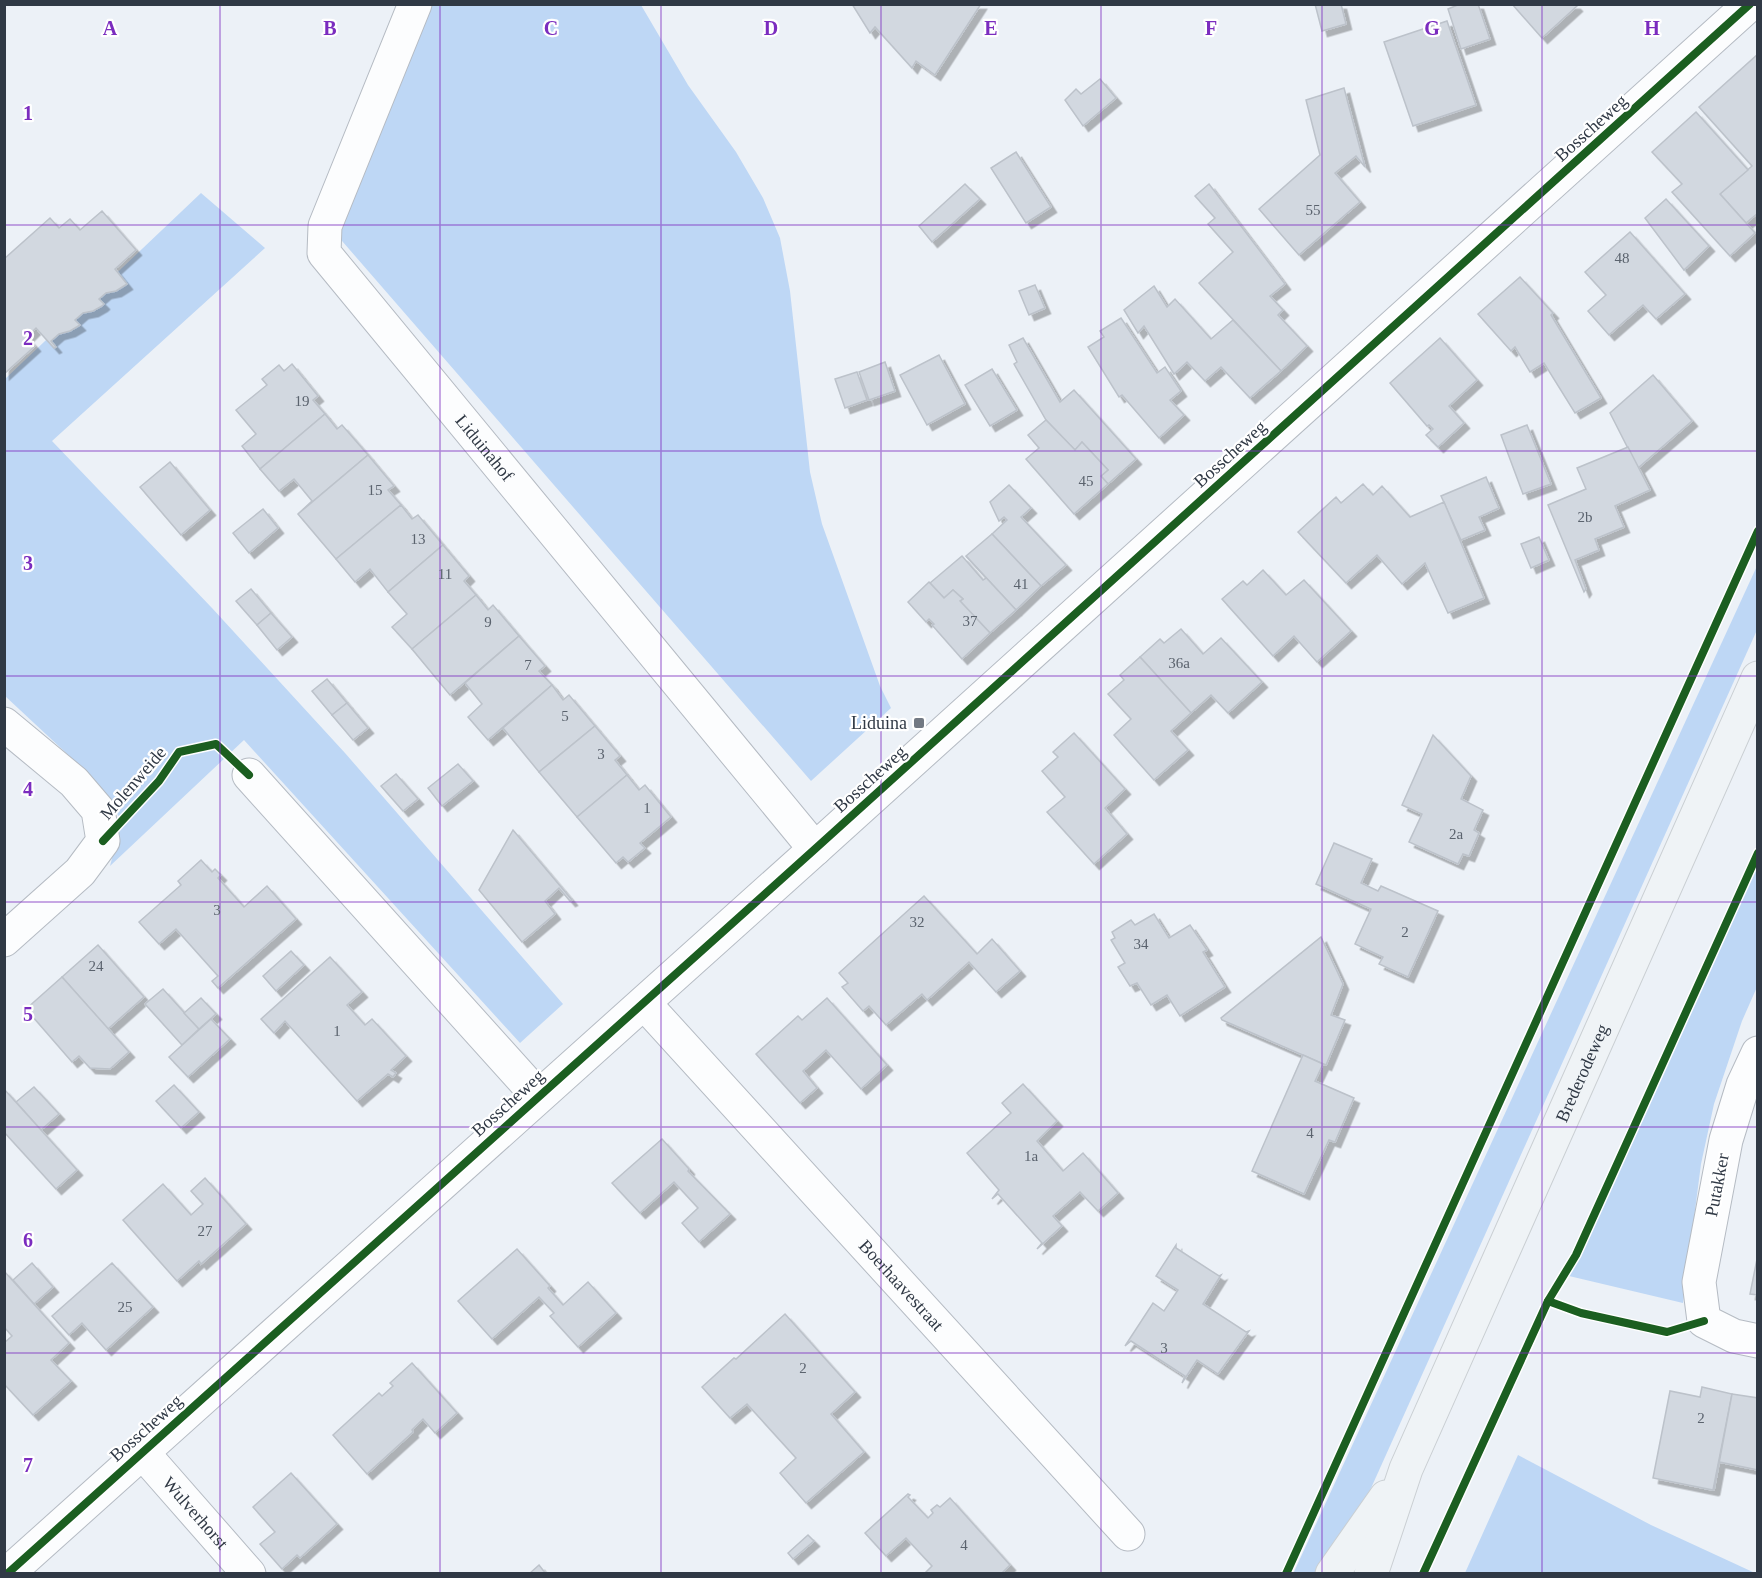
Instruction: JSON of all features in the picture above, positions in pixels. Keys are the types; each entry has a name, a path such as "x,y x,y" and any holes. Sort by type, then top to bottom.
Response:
{"main road":[{"name":"Brederodeweg","path":"1371,1574 1406,1468 1758,678"},
{"name":"Brederodeweg","path":"1332,1574 1406,1468"}],"street":[{"name":"Liduinahof","path":"415,4 325,226 324,253 815,849"},
{"name":"Bosscheweg","path":"7,1574 537,1096 815,849 1750,4"},
{"name":"Molenweide","path":"4,724 74,782 98,810 103,841 80,872 4,940"},
{"path":"249,775 537,1096"},
{"name":"Boerhaavestraat","path":"644,1003 1128,1534"},
{"name":"Putakker","path":"1758,1053 1743,1085 1724,1151 1699,1281 1704,1321 1734,1335 1758,1341"},
{"name":"Wulverhorst","path":"142,1452 249,1574"}],"shaded area":[{"path":"425,5 641,5 688,85 736,152 763,198 780,238 790,291 810,472 822,524 880,686 891,708 811,781 336,234"},
{"path":"201,193 265,248 52,441 212,608 345,753 563,1004 520,1043 244,740 110,866 122,821 93,778 5,696 5,379"},
{"path":"1757,566 1757,630 1363,1506 1331,1573 1293,1574"},
{"path":"1757,862 1757,987 1742,1021 1714,1104 1701,1164 1683,1303 1569,1276"},
{"path":"1518,1455 1651,1525 1755,1573 1465,1573"}],"building":[{"path":"852,4 981,4 935,75 916,61 912,68 875,27 870,33"},
{"path":"1315,4 1341,4 1346,24 1322,31"},
{"path":"1460,4 1478,4 1490,39 1461,49 1448,9"},
{"path":"1512,4 1575,4 1577,6 1542,38"},
{"path":"1447,21 1476,105 1413,126 1384,42"},
{"path":"1758,54 1758,213 1746,223 1720,194 1752,166 1699,107"},
{"path":"1100,79 1116,98 1083,126 1065,100 1076,89 1081,94"},
{"path":"1344,88 1365,167 1356,156 1335,173 1360,202 1299,255 1259,209 1320,155 1306,100"},
{"path":"1696,112 1748,170 1720,194 1755,233 1730,256 1672,192 1682,184 1652,152"},
{"path":"1016,152 1051,207 1026,223 991,168"},
{"path":"965,184 980,199 932,242 919,226"},
{"path":"1209,184 1285,284 1270,296 1283,310 1278,315 1307,346 1281,371 1199,283 1233,252 1208,224 1215,218 1195,196"},
{"path":"1666,199 1709,246 1684,270 1645,218"},
{"path":"102,211 136,250 115,269 127,284 116,291 106,293 99,299 104,304 102,306 83,313 75,320 80,325 59,334 51,341 56,347 54,348 36,328 27,337 35,346 4,374 4,259 50,218 59,228 70,219 80,230"},
{"path":"1630,232 1685,294 1656,319 1643,305 1609,335 1588,311 1606,295 1585,272"},
{"path":"1520,277 1553,313 1551,315 1601,398 1575,413 1544,363 1530,372 1515,347 1511,351 1478,314"},
{"path":"1035,285 1045,308 1029,315 1019,291"},
{"path":"1154,286 1167,307 1175,299 1211,339 1233,320 1281,371 1250,398 1221,367 1205,381 1187,362 1174,374 1144,326 1138,333 1124,310"},
{"path":"1121,318 1157,373 1165,367 1181,391 1170,400 1184,415 1159,438 1122,395 1119,397 1088,347 1104,337 1100,331"},
{"path":"1023,338 1060,402 1074,390 1136,459 1108,484 1101,476 1108,470 1082,442 1075,450 1046,420 1014,364 1017,362 1009,345"},
{"path":"1440,338 1477,380 1449,406 1464,423 1438,447 1426,435 1433,429 1427,426 1390,383"},
{"path":"939,355 965,404 927,425 900,375"},
{"path":"885,362 895,391 869,400 859,372"},
{"path":"292,364 318,396 313,400 325,414 260,469 242,446 256,434 236,410 267,385 262,379 279,365 284,371"},
{"path":"992,369 1017,410 990,426 965,385"},
{"path":"857,372 867,400 845,408 835,379"},
{"path":"1653,375 1692,421 1638,468 1610,413"},
{"path":"325,414 337,429 342,425 368,455 298,514 312,501 294,479 279,491 260,469"},
{"path":"1046,420 1075,450 1082,442 1108,470 1101,476 1108,484 1074,514 1026,459 1039,448 1028,435"},
{"path":"1527,425 1551,484 1523,494 1501,435"},
{"path":"1628,447 1650,490 1615,506 1624,527 1595,539 1599,550 1575,560 1586,589 1584,592 1548,505 1586,489 1577,468"},
{"path":"368,455 394,486 388,490 401,505 336,559 298,514"},
{"path":"170,462 210,510 181,535 140,487"},
{"path":"1486,477 1499,508 1479,517 1485,530 1461,540 1441,496"},
{"path":"1363,484 1373,495 1382,486 1410,517 1444,502 1484,598 1448,613 1425,563 1402,584 1377,555 1346,583 1298,532 1336,497 1341,503"},
{"path":"1009,485 1031,508 1021,517 1066,565 1041,586 992,534 1007,520 1004,517 999,521 990,502"},
{"path":"401,505 412,519 418,515 443,545 388,592 370,569 355,582 336,559"},
{"path":"263,509 278,528 249,553 233,533"},
{"path":"992,534 1041,586 1016,610 966,556"},
{"path":"1539,537 1549,560 1531,568 1521,544"},
{"path":"443,545 469,576 464,581 476,595 412,649 392,627 407,614 388,592"},
{"path":"962,556 983,580 986,578 966,556 1016,610 990,633 960,601 963,599 953,590 944,598 930,583"},
{"path":"1263,570 1286,595 1304,580 1351,631 1317,662 1294,636 1273,656 1222,599 1243,581 1247,585"},
{"path":"929,582 944,598 953,590 963,599 960,601 990,633 962,659 932,625 934,624 929,619 926,622 908,602"},
{"path":"251,589 271,613 257,625 236,601"},
{"path":"476,595 488,610 493,605 519,636 450,695 412,649"},
{"path":"271,613 292,637 277,650 257,625"},
{"path":"1181,629 1203,654 1221,638 1262,682 1228,713 1211,695 1191,713 1140,657 1160,639 1164,643"},
{"path":"519,636 545,666 539,671 552,685 488,740 468,717 482,704 465,683"},
{"path":"1140,657 1191,713 1171,731 1188,750 1154,780 1114,735 1131,719 1108,694 1124,680 1120,675"},
{"path":"327,679 347,703 332,715 312,691"},
{"path":"552,685 563,700 569,695 595,726 539,772 503,728"},
{"path":"347,703 368,728 353,740 332,715"},
{"path":"595,726 620,756 615,760 627,775 577,817 539,772"},
{"path":"1074,733 1125,789 1105,808 1127,834 1094,864 1047,812 1065,797 1042,771 1058,757 1053,752"},
{"path":"1433,735 1471,776 1461,799 1483,810 1474,830 1479,833 1469,856 1463,854 1458,864 1409,842 1422,814 1402,805"},
{"path":"458,764 473,781 442,806 428,788"},
{"path":"396,774 418,799 403,811 381,786"},
{"path":"627,775 639,790 645,785 671,817 640,843 645,848 628,862 623,857 616,863 577,817"},
{"path":"513,830 572,900 570,901 559,888 545,901 555,914 522,942 479,890"},
{"path":"1334,843 1372,859 1361,883 1378,891 1381,886 1438,911 1408,977 1379,964 1383,957 1355,944 1371,909 1316,884"},
{"path":"201,860 212,872 215,869 221,875 218,878 244,907 267,886 296,919 218,988 212,981 218,976 176,929 159,944 139,922 181,885 178,881"},
{"path":"924,896 977,954 992,939 1020,971 996,992 969,962 927,1000 922,994 886,1025 869,1006 863,1011 842,987 848,983 839,973"},
{"path":"1154,914 1169,938 1190,925 1207,950 1203,952 1225,987 1180,1016 1167,995 1151,1005 1137,983 1130,986 1118,967 1125,963 1111,940 1115,938 1112,932 1131,920 1135,925"},
{"path":"1321,937 1343,984 1331,1015 1345,1020 1326,1065 1222,1020 1221,1018"},
{"path":"98,945 144,997 108,1029 62,977"},
{"path":"291,951 304,965 276,991 263,976"},
{"path":"330,957 362,992 347,1005 365,1025 372,1019 406,1056 391,1070 396,1073 393,1077 388,1074 357,1101 285,1021 274,1033 261,1019"},
{"path":"62,977 129,1052 110,1069 90,1068 79,1056 72,1062 26,1009"},
{"path":"163,989 199,1029 182,1045 145,1004"},
{"path":"201,998 216,1014 199,1029 184,1013"},
{"path":"827,998 887,1065 861,1089 826,1050 803,1071 817,1088 800,1103 756,1054 798,1016 802,1020"},
{"path":"211,1019 230,1039 188,1077 169,1057"},
{"path":"1303,1055 1323,1064 1315,1081 1354,1098 1335,1142 1329,1140 1304,1194 1252,1171"},
{"path":"1023,1084 1057,1121 1037,1141 1063,1171 1083,1153 1118,1193 1098,1211 1080,1192 1053,1216 1062,1226 1037,1249 1042,1243 998,1194 992,1199 999,1190 967,1153 1011,1113 1002,1103"},
{"path":"174,1085 199,1112 181,1128 156,1101"},
{"path":"34,1087 59,1114 41,1130 16,1102"},
{"path":"4,1089 77,1170 56,1189 4,1132"},
{"path":"662,1139 689,1169 688,1171 730,1214 699,1242 682,1223 698,1208 674,1182 640,1213 612,1183"},
{"path":"205,1178 246,1224 201,1264 199,1261 177,1281 123,1220 163,1184 191,1215 203,1204 191,1191"},
{"path":"1176,1245 1176,1248 1219,1276 1221,1275 1203,1304 1246,1332 1249,1331 1218,1374 1197,1360 1182,1383 1185,1376 1131,1341 1125,1346 1153,1303 1164,1311 1178,1290 1156,1276"},
{"path":"517,1249 550,1286 548,1288 563,1305 588,1282 616,1313 578,1347 550,1316 554,1313 539,1297 492,1339 458,1301"},
{"path":"1758,1259 1758,1295 1750,1294"},
{"path":"32,1263 53,1287 34,1304 13,1280"},
{"path":"112,1263 153,1307 106,1350 82,1323 69,1335 52,1316"},
{"path":"4,1271 69,1343 51,1360 71,1381 33,1415 4,1384 4,1343 12,1336 4,1327"},
{"path":"785,1314 855,1392 831,1414 864,1452 806,1503 780,1473 796,1458 747,1404 730,1418 702,1387"},
{"path":"412,1363 457,1413 435,1433 423,1419 412,1430 413,1432 367,1474 333,1435 379,1393 382,1396 393,1386 390,1383"},
{"path":"1702,1387 1732,1394 1713,1490 1653,1478 1670,1391 1700,1397"},
{"path":"1732,1394 1758,1398 1758,1470 1719,1462"},
{"path":"291,1473 337,1524 300,1558 297,1555 282,1569 260,1544 275,1532 253,1507"},
{"path":"908,1494 910,1495 908,1497 928,1518 933,1513 931,1510 937,1505 940,1507 950,1498 1010,1565 1001,1574 924,1574 932,1566 906,1538 886,1556 865,1533"},
{"path":"808,1535 814,1541 793,1559 788,1553"},
{"path":"539,1565 546,1574 529,1574"}],"cycle path":[{"path":"7,1574 815,849 1750,4"},
{"path":"1286,1574 1758,531"},
{"path":"103,841 159,781 179,752 216,744 249,775"},
{"path":"1423,1574 1548,1301 1576,1255 1758,853"},
{"path":"1548,1301 1581,1313 1667,1332 1704,1321"}],"place":[{"name":"Liduina","path":"919,723"}]}
